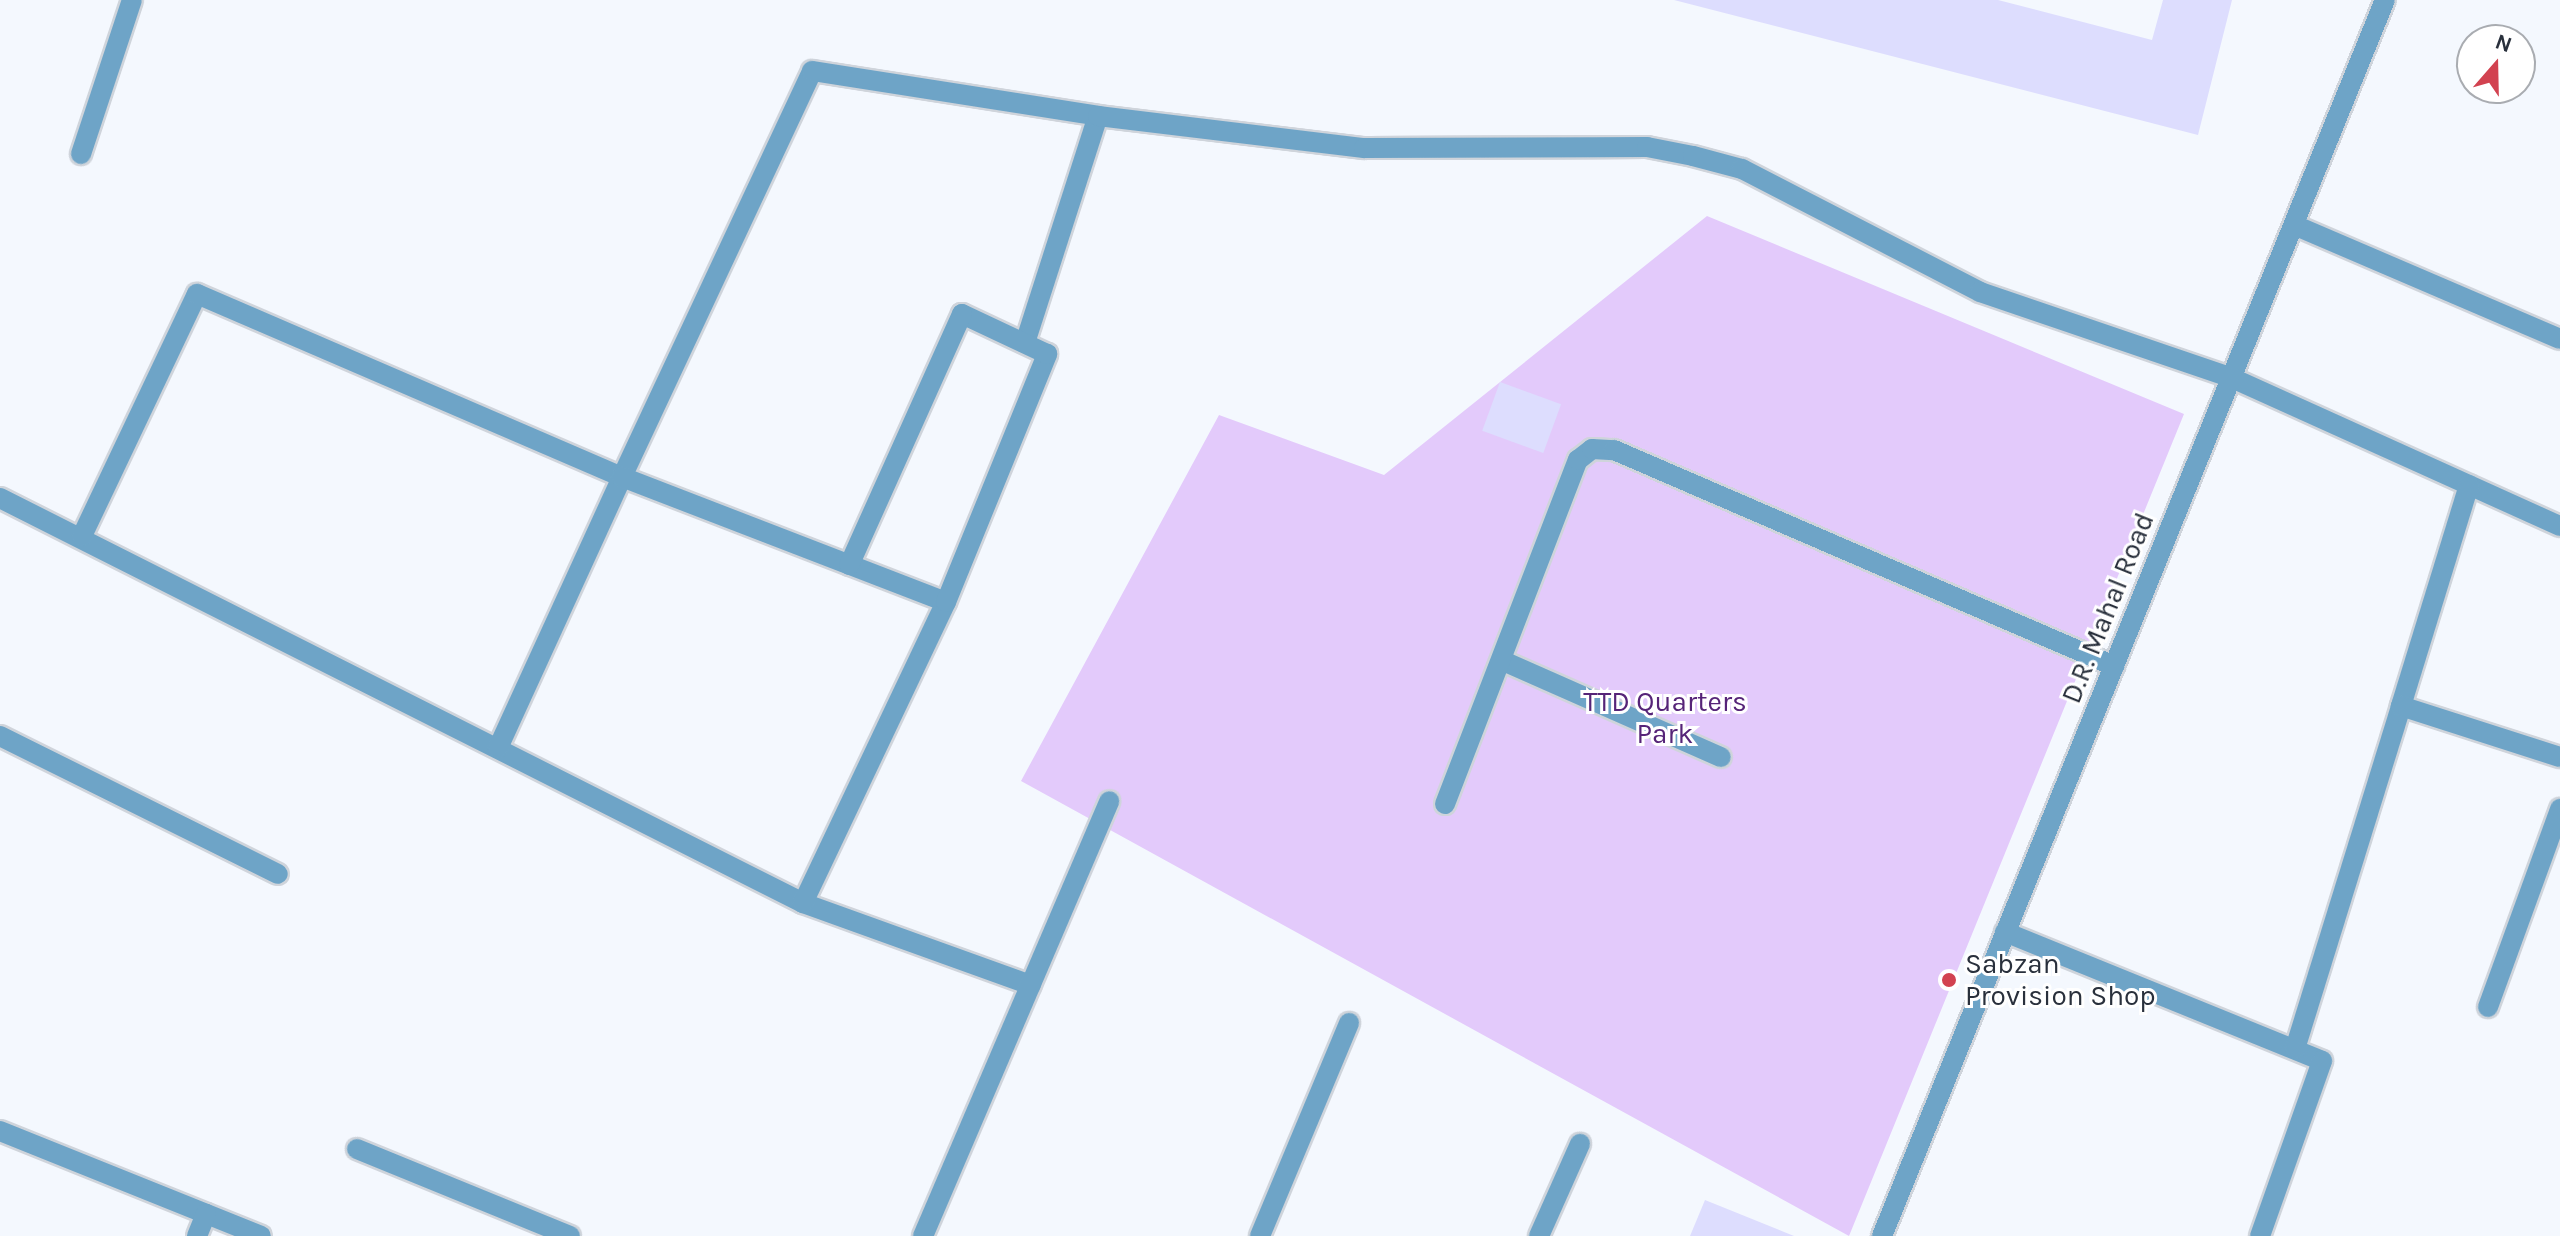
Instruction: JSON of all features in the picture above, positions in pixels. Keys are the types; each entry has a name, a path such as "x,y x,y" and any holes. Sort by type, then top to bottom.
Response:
{"street":[{"path":"81,154 132,0"},
{"name":"D.R. Mahal Road","path":"1882,1236 2385,0"},
{"path":"498,748 812,71 1098,116 1364,148 1647,147 1693,156 1742,169 2024,310 2232,378 2560,526"},
{"path":"1025,343 1098,116"},
{"path":"2294,225 2560,339"},
{"path":"82,536 197,294 622,477 946,602"},
{"path":"803,903 946,602 1047,354 962,314 849,565"},
{"path":"1445,804 1503,661 1578,460 1592,449 1614,450 2114,666"},
{"path":"2295,1049 2469,485"},
{"path":"0,498 82,536 803,903 1031,985"},
{"path":"1503,661 1721,757"},
{"path":"2401,706 2560,757"},
{"path":"0,736 278,874"},
{"path":"923,1236 1109,801"},
{"path":"2488,1007 2560,809"},
{"path":"2005,932 2322,1061 2260,1236"},
{"path":"1260,1236 1349,1023"},
{"path":"0,1131 261,1236"},
{"path":"1539,1236 1580,1144"},
{"path":"357,1149 570,1236"},
{"path":"197,1236 206,1214"}],"green space":[{"name":"TTD Quarters Park","path":"1707,216 2184,414 1849,1236 1021,781 1219,415 1384,475"}],"building":[{"path":"1674,0 1998,0 2152,40 2163,0 2232,0 2198,135"},
{"path":"1500,382 1561,404 1543,453 1482,431"},
{"path":"1705,1200 1794,1236 1690,1236"}],"place":[{"name":"Sabzan Provision Shop","path":"1949,980"}]}
